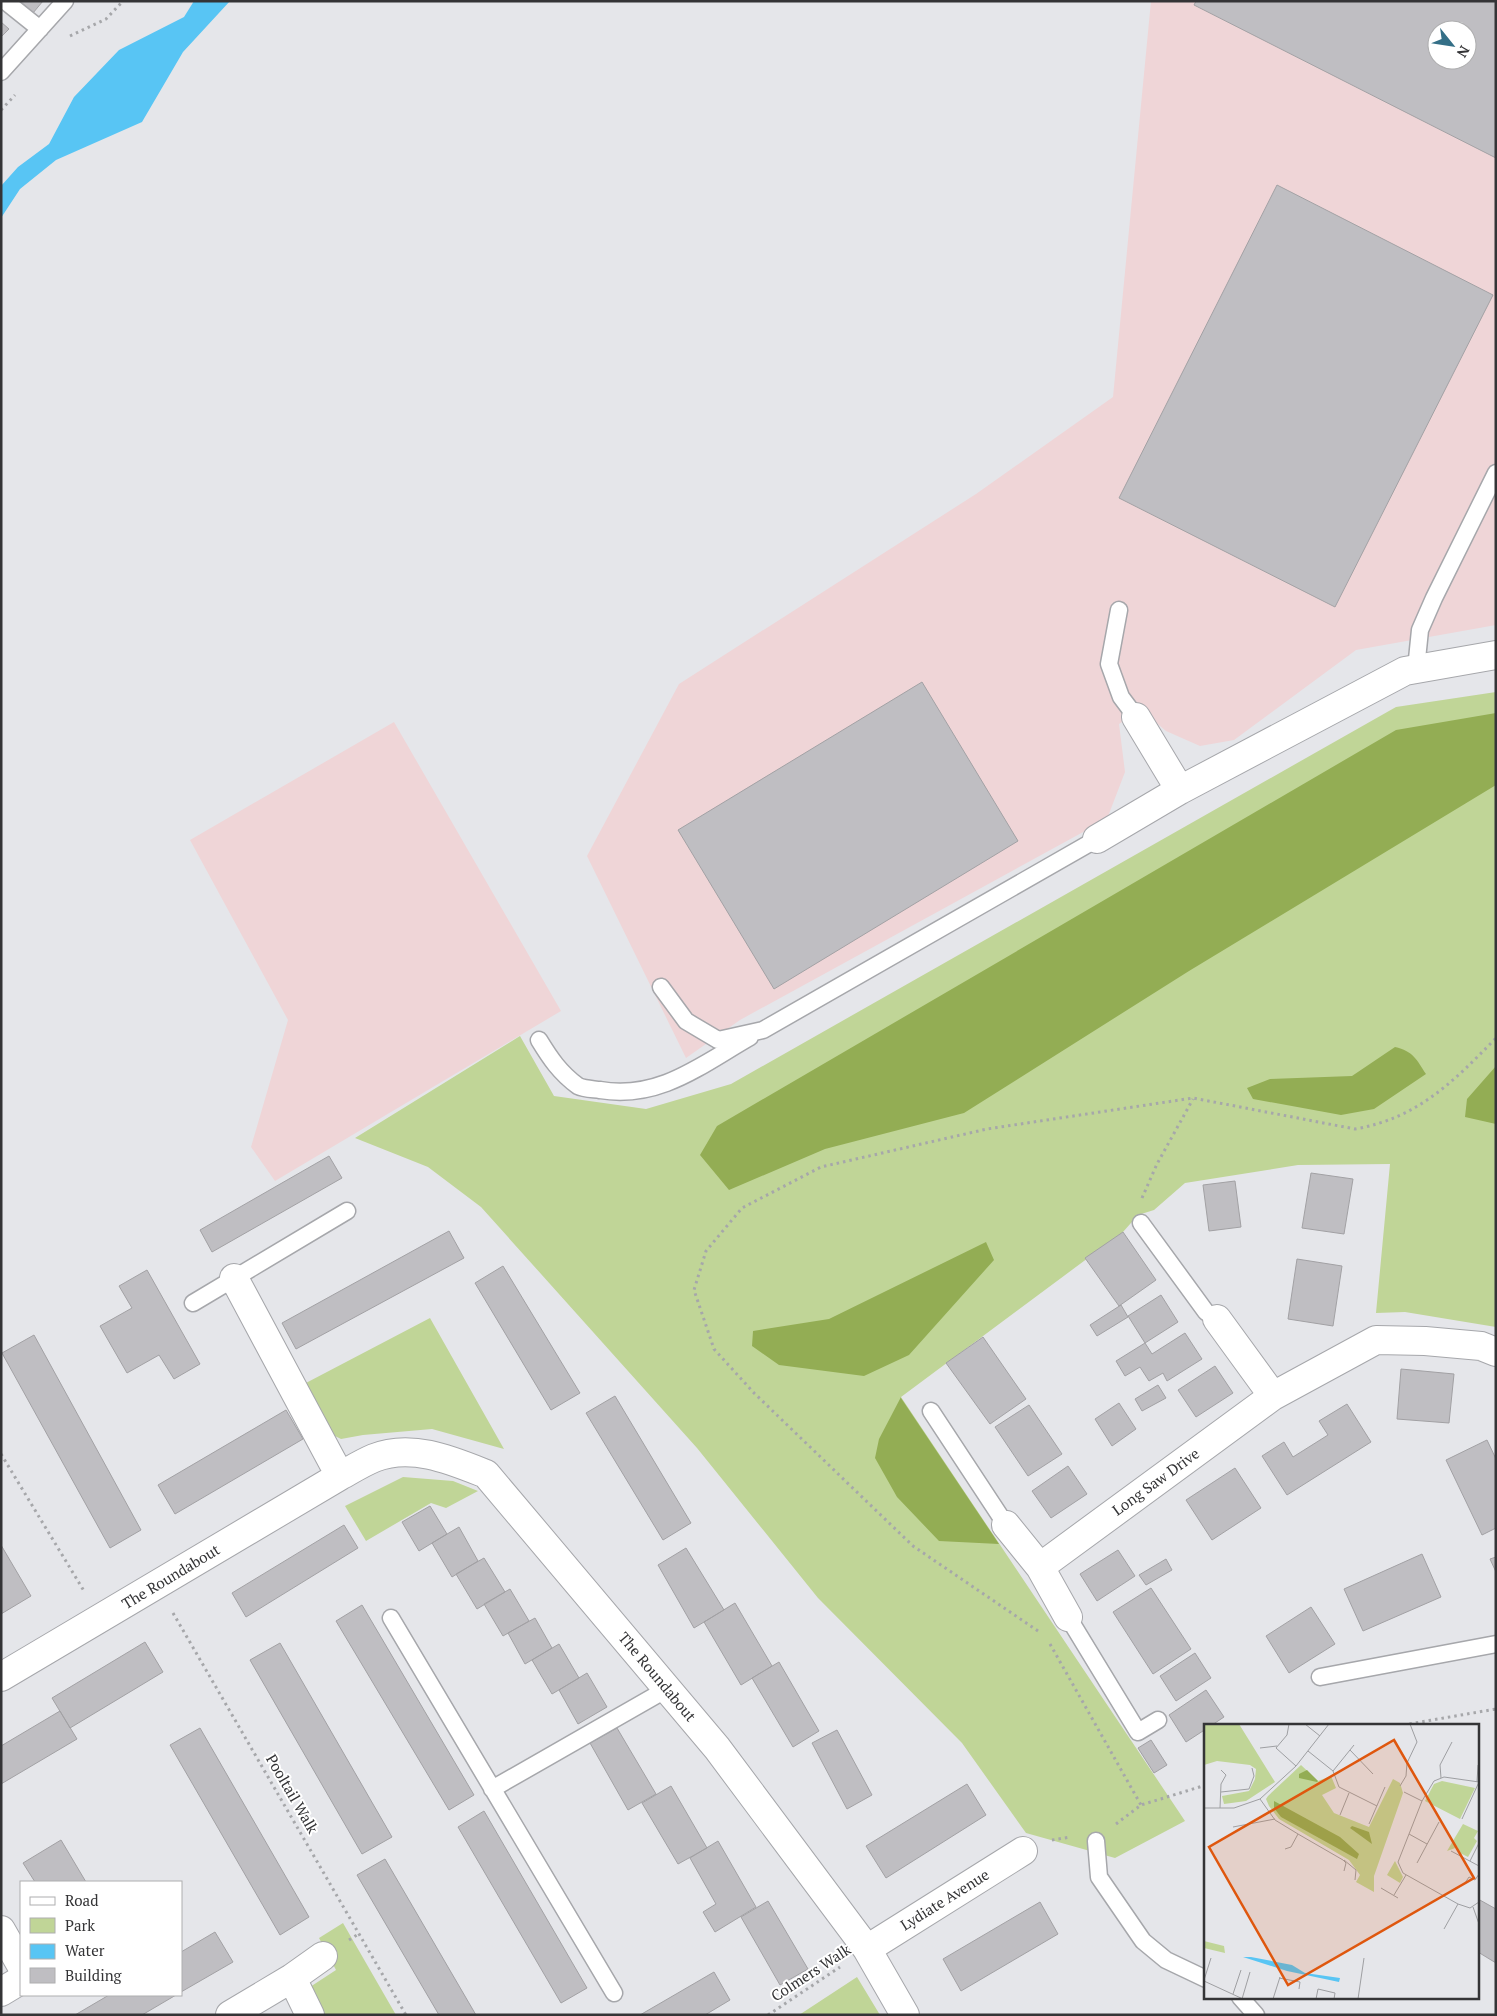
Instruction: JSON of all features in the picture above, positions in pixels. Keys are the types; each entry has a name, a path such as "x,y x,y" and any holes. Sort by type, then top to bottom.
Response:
{"street":[{"path":"1097,839 1180,790 1405,671 1496,656"},
{"path":"1136,717 1180,790"},
{"path":"234,1278 340,1476"},
{"path":"1217,1319 1273,1396"},
{"name":"Long Saw Drive","path":"1040,1568 1273,1396 1376,1340 1425,1341 1481,1346 1496,1352"},
{"name":"The Roundabout","path":"1,1677 375,1457 400,1453 428,1453 486,1474 717,1748 867,1949 905,2015"},
{"path":"1006,1525 1040,1568 1068,1617"},
{"name":"Lydiate Avenue","path":"867,1949 1023,1851"},
{"path":"1,1930 20,1963"},
{"path":"230,2015 292,1978 323,1956"},
{"path":"292,1978 310,2015"},
{"path":"1,1992 20,1981"}],"lane":[{"path":"6,1 40,28"},
{"path":"1,72 64,1"},
{"path":"1416,669 1420,630 1496,473"},
{"path":"1119,610 1109,664 1122,697 1136,717"},
{"path":"539,1040 558,1069 580,1087 616,1093 643,1091 665,1086 1097,839"},
{"path":"661,987 686,1021 718,1040 763,1030"},
{"path":"193,1303 347,1211"},
{"path":"1141,1223 1206,1312 1217,1319"},
{"path":"931,1411 1006,1525"},
{"path":"1068,1617 1138,1732 1158,1720"},
{"path":"391,1618 614,1993"},
{"path":"1320,1677 1496,1644"},
{"path":"492,1789 667,1690"},
{"path":"1096,1841 1099,1877 1143,1941 1166,1960 1204,1978"},
{"path":"1241,1998 1256,2015"}],"path":[{"path":"61,41 106,19 123,1"},
{"path":"1,110 19,90"},
{"path":"1141,1805 1045,1636 913,1546 754,1392 714,1348 694,1290 706,1251 742,1208 821,1167 987,1129 1193,1098 1355,1129 1380,1124 1411,1111 1462,1072 1496,1038"},
{"path":"1141,1223 1142,1198 1193,1098"},
{"path":"1,1454 101,1619"},
{"name":"Pooltail Walk","path":"157,1586 406,2015"},
{"path":"1408,1724 1496,1709"},
{"name":"Colmers Walk","path":"768,2015 867,1949"}],"shaded area":[{"path":"1151,1 1496,1 1496,625 1356,650 1234,740 1200,746 1166,731 1141,710 1119,724 1125,772 1107,819 740,1020 686,1058 587,856 679,684 976,494 1113,397"},
{"path":"394,722 561,1011 275,1181 251,1147 288,1020 190,840"}],"green space":[{"path":"1496,692 1496,1327 1405,1312 1376,1313 1390,1164 1298,1165 1185,1183 1154,1210 1138,1215 1123,1232 901,1397 1185,1821 1115,1858 1026,1833 962,1743 818,1598 697,1448 481,1207 428,1167 355,1138 520,1036 554,1096 646,1109 731,1084 1396,707"},
{"path":"1496,713 1496,785 1189,971 964,1113 825,1149 729,1190 700,1155 717,1126 1396,730"},
{"path":"1395,1047 1406,1051 1417,1060 1426,1074 1374,1109 1341,1115 1253,1099 1247,1088 1270,1079 1352,1076"},
{"path":"1496,1066 1496,1124 1465,1117 1467,1099"},
{"path":"986,1242 994,1260 909,1355 864,1376 779,1365 752,1346 753,1331 829,1319"},
{"path":"430,1318 504,1449 432,1429 363,1435 341,1439 333,1435 304,1384"},
{"path":"901,1397 999,1544 939,1541 897,1497 875,1458 879,1439"},
{"path":"403,1477 453,1481 478,1491 446,1508 431,1503 366,1541 345,1506"},
{"path":"343,1923 396,2015 324,2015 310,1987 336,1970 319,1938"},
{"path":"857,1977 880,2015 799,2015"}],"water":[{"path":"194,1 230,1 183,52 142,122 56,160 20,189 1,218 1,186 18,167 49,144 74,97 119,50 184,17"}],"building":[{"path":"20,1 43,1 33,13"},
{"path":"1196,1 1496,1 1496,158 1194,5"},
{"path":"1,22 9,29 1,37"},
{"path":"1277,185 1493,295 1335,607 1119,498"},
{"path":"922,682 1018,841 774,989 678,830"},
{"path":"329,1156 342,1178 212,1252 200,1230"},
{"path":"1311,1173 1353,1179 1344,1234 1302,1228"},
{"path":"1235,1181 1241,1227 1209,1231 1203,1185"},
{"path":"449,1231 464,1258 296,1349 282,1323"},
{"path":"1123,1232 1156,1280 1119,1306 1085,1258"},
{"path":"1297,1259 1342,1266 1333,1326 1288,1319"},
{"path":"503,1266 580,1393 551,1410 475,1283"},
{"path":"147,1270 200,1364 174,1379 159,1355 127,1373 100,1326 132,1308 119,1286"},
{"path":"1161,1295 1178,1322 1145,1343 1128,1316"},
{"path":"1121,1305 1128,1317 1097,1336 1090,1325"},
{"path":"1185,1333 1202,1359 1167,1381 1163,1373 1149,1381 1140,1367 1125,1376 1116,1361 1145,1343 1152,1354"},
{"path":"34,1335 141,1530 110,1548 2,1353"},
{"path":"983,1337 1026,1399 990,1424 946,1363"},
{"path":"1215,1366 1233,1393 1196,1417 1178,1390"},
{"path":"1401,1369 1454,1374 1449,1423 1397,1419"},
{"path":"1158,1385 1166,1398 1142,1411 1135,1399"},
{"path":"615,1396 691,1523 663,1540 586,1413"},
{"path":"1119,1403 1136,1429 1112,1446 1095,1419"},
{"path":"1347,1404 1371,1442 1287,1495 1262,1456 1284,1442 1293,1457 1328,1435 1319,1421"},
{"path":"1029,1405 1062,1454 1028,1476 995,1427"},
{"path":"286,1410 303,1439 175,1514 158,1485"},
{"path":"1487,1440 1496,1459 1496,1528 1482,1535 1446,1460"},
{"path":"1068,1466 1087,1494 1051,1518 1032,1491"},
{"path":"1235,1468 1261,1508 1212,1540 1186,1500"},
{"path":"430,1506 447,1534 419,1551 402,1522"},
{"path":"344,1525 358,1548 246,1617 232,1593"},
{"path":"459,1527 478,1561 452,1577 432,1543"},
{"path":"1,1545 31,1596 1,1614"},
{"path":"686,1548 724,1610 694,1628 658,1565"},
{"path":"1118,1550 1135,1576 1097,1601 1080,1574"},
{"path":"1422,1554 1441,1597 1363,1631 1344,1589"},
{"path":"1496,1557 1496,1572 1490,1559"},
{"path":"484,1558 505,1592 477,1609 456,1574"},
{"path":"1166,1559 1172,1570 1146,1585 1139,1575"},
{"path":"1151,1588 1191,1649 1153,1674 1113,1612"},
{"path":"510,1589 529,1621 503,1636 484,1604"},
{"path":"735,1603 772,1666 741,1685 704,1622"},
{"path":"362,1605 474,1795 449,1810 336,1621"},
{"path":"1311,1607 1335,1644 1289,1673 1266,1636"},
{"path":"535,1618 552,1648 525,1664 508,1633"},
{"path":"145,1642 163,1672 70,1728 52,1698"},
{"path":"280,1643 392,1837 362,1854 250,1660"},
{"path":"559,1644 579,1678 552,1694 532,1660"},
{"path":"1195,1653 1211,1678 1176,1701 1160,1676"},
{"path":"779,1662 819,1731 793,1747 752,1678"},
{"path":"587,1673 607,1707 578,1724 559,1690"},
{"path":"1206,1690 1224,1717 1214,1724 1204,1724 1204,1730 1186,1742 1169,1715"},
{"path":"60,1711 77,1739 1,1784 1,1746"},
{"path":"200,1728 309,1917 280,1935 170,1745"},
{"path":"617,1728 656,1794 628,1810 590,1743"},
{"path":"837,1730 872,1795 847,1809 812,1743"},
{"path":"1151,1740 1167,1765 1154,1773 1138,1748"},
{"path":"967,1784 986,1815 886,1878 866,1846"},
{"path":"671,1786 707,1848 678,1864 642,1803"},
{"path":"484,1811 587,1988 561,2003 458,1827"},
{"path":"61,1840 85,1881 34,1881 23,1863"},
{"path":"718,1841 756,1907 715,1932 703,1912 716,1904 690,1858"},
{"path":"385,1859 476,2015 439,2015 357,1875"},
{"path":"1480,1900 1496,1909 1496,1963 1480,1953"},
{"path":"768,1901 808,1969 780,1985 741,1917"},
{"path":"1040,1902 1058,1934 961,1991 943,1959"},
{"path":"215,1932 233,1962 182,1991 182,1951"},
{"path":"714,1972 730,2000 705,2015 640,2015"},
{"path":"107,1996 174,1996 142,2015 75,2015"}]}
